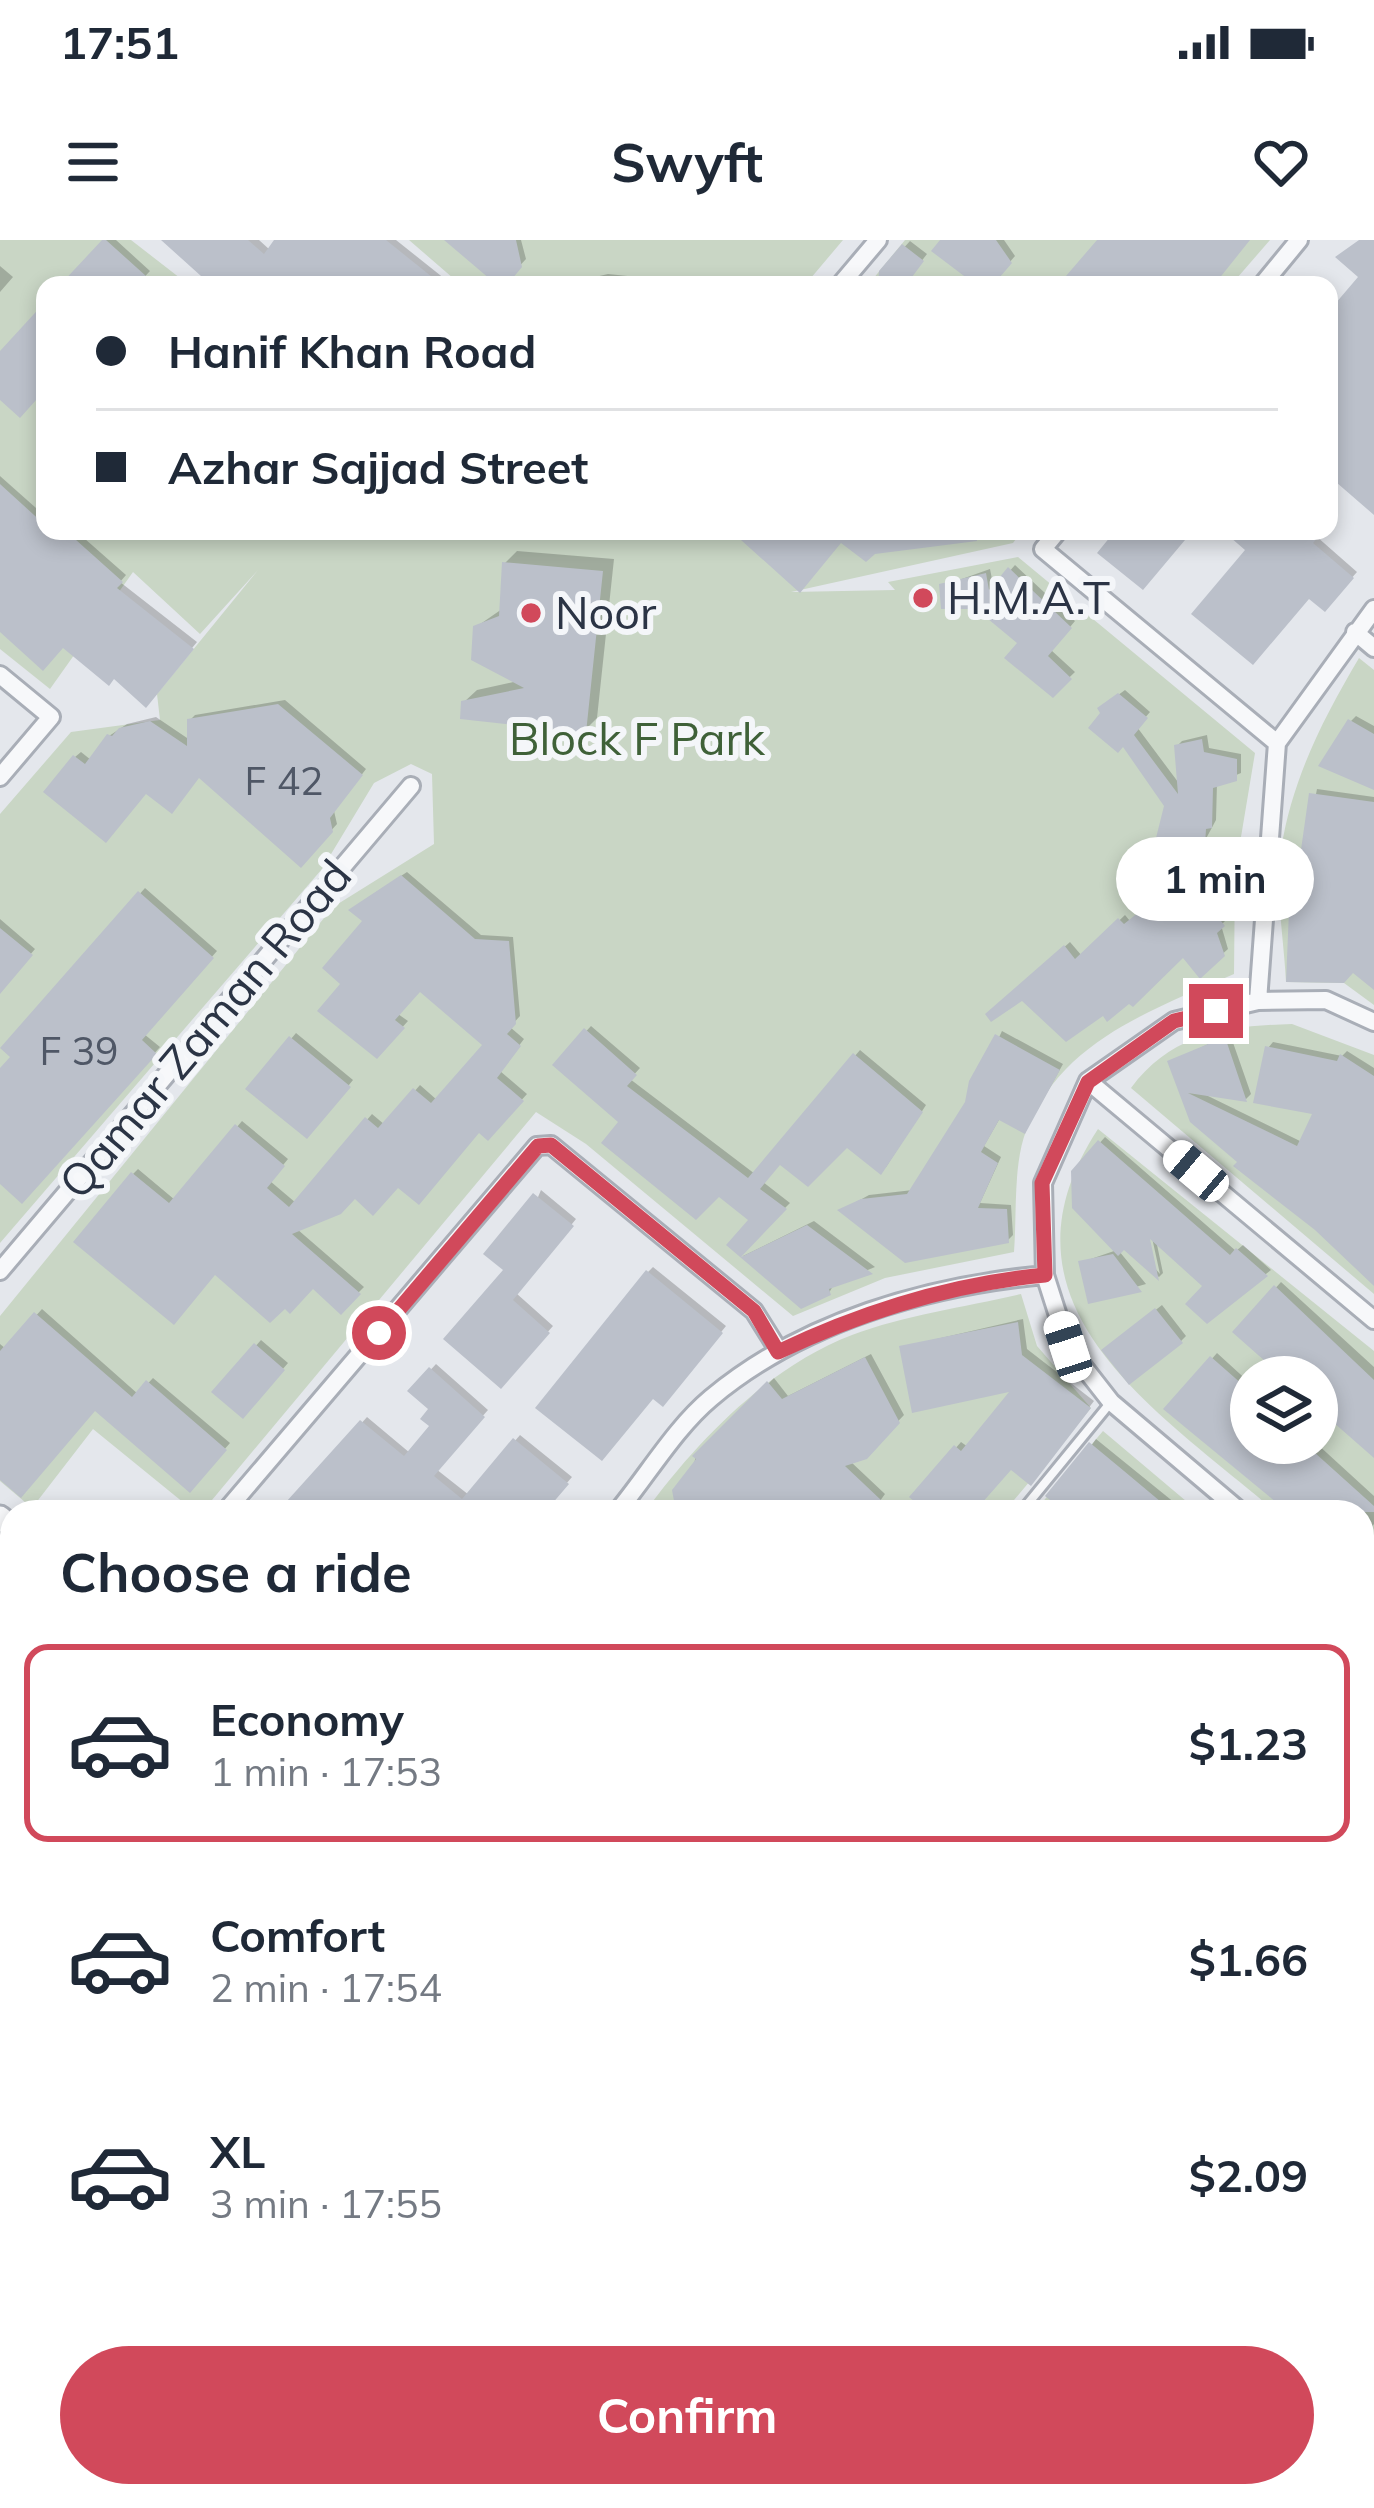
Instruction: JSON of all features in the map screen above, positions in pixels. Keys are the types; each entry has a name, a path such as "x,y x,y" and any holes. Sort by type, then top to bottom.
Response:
{"street":[{"path":"848,276 878,240"},
{"path":"1269,276 1299,240"},
{"path":"1050,540 1043,549 1277,742"},
{"path":"1258,1000 1277,742 1374,610"},
{"path":"1355,632 1374,648"},
{"path":"0,675 51,717 0,777"},
{"name":"Qamar Zaman Road","path":"0,1271 411,786"},
{"path":"1227,1500 1111,1402 1068,1347 1045,1275 1042,1183 1088,1082 1174,1021 1258,1000 1326,1000 1374,1022"},
{"path":"1088,1082 1374,1320"},
{"path":"235,1500 538,1146 551,1145 754,1311 778,1352"},
{"path":"627,1500 709,1400 778,1352 838,1323 970,1282 1045,1275"}],"lane":[{"path":"1031,1500 1111,1402"}],"green space":[{"name":"Block F Park","path":"0,240 131,240 177,276 36,276 36,540 1015,540 791,592 895,590 888,582 1018,557 1255,753 1235,873 1234,974 1112,1032 1062,1074 1042,1100 1022,1144 1014,1252 885,1278 793,1316 586,1144 536,1112 212,1500 180,1500 93,1429 38,1500 23,1500 0,1481 0,1316 333,907 434,844 432,774 411,764 374,783 322,869 0,1243 0,814 71,732 160,720 157,694 258,570 200,634 133,572 50,689 0,649"},
{"path":"409,240 843,240 813,276 451,276"},
{"path":"905,240 1270,240 1239,276 875,276"},
{"path":"1359,658 1374,670 1374,1005 1344,983 1286,982 1279,899 1281,850 1301,774"},
{"path":"1292,1024 1374,1055 1374,1294 1131,1088 1164,1055 1202,1036"},
{"path":"1098,1129 1374,1351 1374,1500 1262,1500 1137,1392 1099,1348 1072,1301 1061,1249 1068,1192"},
{"path":"1021,1294 1037,1346 1091,1408 1014,1500 655,1500 711,1433 763,1386 821,1349 893,1322"},
{"path":"1103,1431 1185,1500 1044,1500"}],"building":[{"path":"106,240 146,276 68,276"},
{"path":"161,240 248,240 264,254 274,240 386,240 431,276 201,276"},
{"path":"444,240 516,240 522,267 514,276 486,276"},
{"path":"940,240 996,240 1012,263 1001,276 964,276 931,251"},
{"path":"1097,240 1250,240 1221,276 1066,276"},
{"path":"1359,240 1374,240 1374,515 1338,484 1338,300 1358,277 1335,257"},
{"path":"902,244 924,261 913,276 879,276"},
{"path":"36,312 36,400 20,418 0,400 0,351"},
{"path":"0,484 36,517 36,540 76,540 123,582 117,588 194,649 146,708 114,679 109,686 63,648 43,671 0,632"},
{"path":"741,540 977,540 875,554 866,562 841,543 800,593"},
{"path":"1108,540 1185,540 1143,590 1097,553"},
{"path":"1233,540 1316,540 1313,543 1354,578 1325,612 1309,599 1253,665 1191,614 1245,550"},
{"path":"502,562 603,571 586,733 460,719 461,701 524,688 471,660 473,626 499,616"},
{"path":"1008,567 1072,628 1048,656 1072,679 1053,698 1004,658 1017,643 976,609 941,609 939,584 986,573 989,590"},
{"path":"1118,693 1148,718 1134,735 1178,794 1174,745 1202,739 1204,752 1237,759 1237,781 1213,788 1212,828 1206,829 1205,845 1189,870 1145,869 1147,842 1155,842 1164,806 1123,747 1118,753 1088,728 1100,713 1097,708"},
{"path":"278,704 363,775 330,818 333,832 301,868 199,778 172,814 146,794 106,843 43,792 73,755 85,764 107,734 112,736 119,728 150,721 187,746 187,719"},
{"path":"1348,719 1374,734 1374,790 1318,766"},
{"path":"1309,793 1374,802 1374,990 1353,973 1344,983 1286,982 1291,863 1299,864"},
{"path":"401,875 475,939 509,941 516,1024 507,1034 521,1046 497,1078 524,1101 488,1141 479,1133 419,1205 398,1188 373,1216 355,1199 341,1214 292,1234 361,1294 341,1315 313,1289 290,1314 285,1309 270,1323 215,1275 174,1325 73,1242 131,1172 169,1203 235,1124 285,1166 267,1188 289,1207 365,1117 378,1128 413,1088 431,1103 482,1045 420,992 395,1020 405,1028 377,1059 317,1011 340,984 322,968 362,921 348,910"},
{"path":"1185,875 1225,926 1217,933 1225,956 1200,979 1183,958 1133,1007 1129,1004 1107,1022 1103,1016 1066,1042 1022,1001 991,1022 985,1014 1064,945 1075,959 1118,918 1124,924"},
{"path":"138,891 214,958 142,1040 157,1054 22,1204 0,1184 0,1068 10,1057 0,1048"},
{"path":"0,928 33,955 0,994"},
{"path":"584,1028 637,1075 627,1086 748,1178 853,1053 923,1112 881,1175 847,1148 808,1187 780,1165 760,1189 787,1209 741,1257 807,1225 873,1274 829,1289 831,1295 801,1309 726,1245 748,1220 719,1197 696,1220 601,1143 618,1122 552,1065"},
{"path":"995,1034 1060,1070 1025,1134 999,1120 981,1152 998,1163 978,1208 1007,1209 1009,1243 905,1263 837,1210 861,1199 907,1194 965,1102 969,1081"},
{"path":"289,1036 351,1087 307,1139 245,1089"},
{"path":"1225,1037 1247,1102 1188,1093 1297,1146 1312,1114 1253,1103 1265,1046 1337,1061 1340,1054 1374,1076 1374,1286 1315,1230 1233,1166 1237,1162 1190,1122 1167,1061"},
{"path":"1098,1140 1230,1255 1236,1248 1268,1276 1207,1324 1185,1304 1202,1286 1150,1239 1159,1281 1124,1250 1118,1256 1072,1208 1071,1171"},
{"path":"533,1193 574,1226 513,1300 550,1333 501,1389 443,1339 503,1270 483,1254"},
{"path":"1113,1254 1142,1292 1088,1304 1078,1261"},
{"path":"646,1270 723,1333 663,1407 653,1399 602,1461 535,1408"},
{"path":"1274,1285 1374,1380 1374,1458 1338,1426 1338,1356 1259,1356 1232,1332"},
{"path":"1155,1308 1183,1343 1129,1385 1101,1350"},
{"path":"34,1312 132,1397 146,1380 227,1450 190,1493 95,1411 21,1498 0,1480 0,1351"},
{"path":"1018,1322 1022,1355 1091,1408 1031,1486 1011,1470 985,1500 913,1500 909,1497 954,1445 961,1451 1009,1392 912,1413 899,1346"},
{"path":"254,1343 285,1370 243,1419 211,1392"},
{"path":"1210,1356 1230,1374 1230,1464 1327,1464 1367,1500 1273,1500 1163,1409"},
{"path":"865,1357 900,1423 867,1459 845,1466 881,1500 674,1500 672,1490 696,1459 692,1456 767,1381 782,1399"},
{"path":"429,1367 485,1417 434,1476 462,1499 513,1438 569,1484 555,1500 288,1500 360,1420 404,1456 429,1426 420,1419 428,1409 407,1391"},
{"path":"1089,1442 1159,1500 1050,1500 1045,1496"}],"place":[{"name":"H.M.A.T","path":"923,598"},
{"name":"Noor","path":"531,613"}],"route":[{"path":"379,1333 538,1146 551,1145 754,1311 778,1352 838,1323 970,1282 1045,1275 1042,1183 1088,1082 1174,1021 1216,1011"}]}
